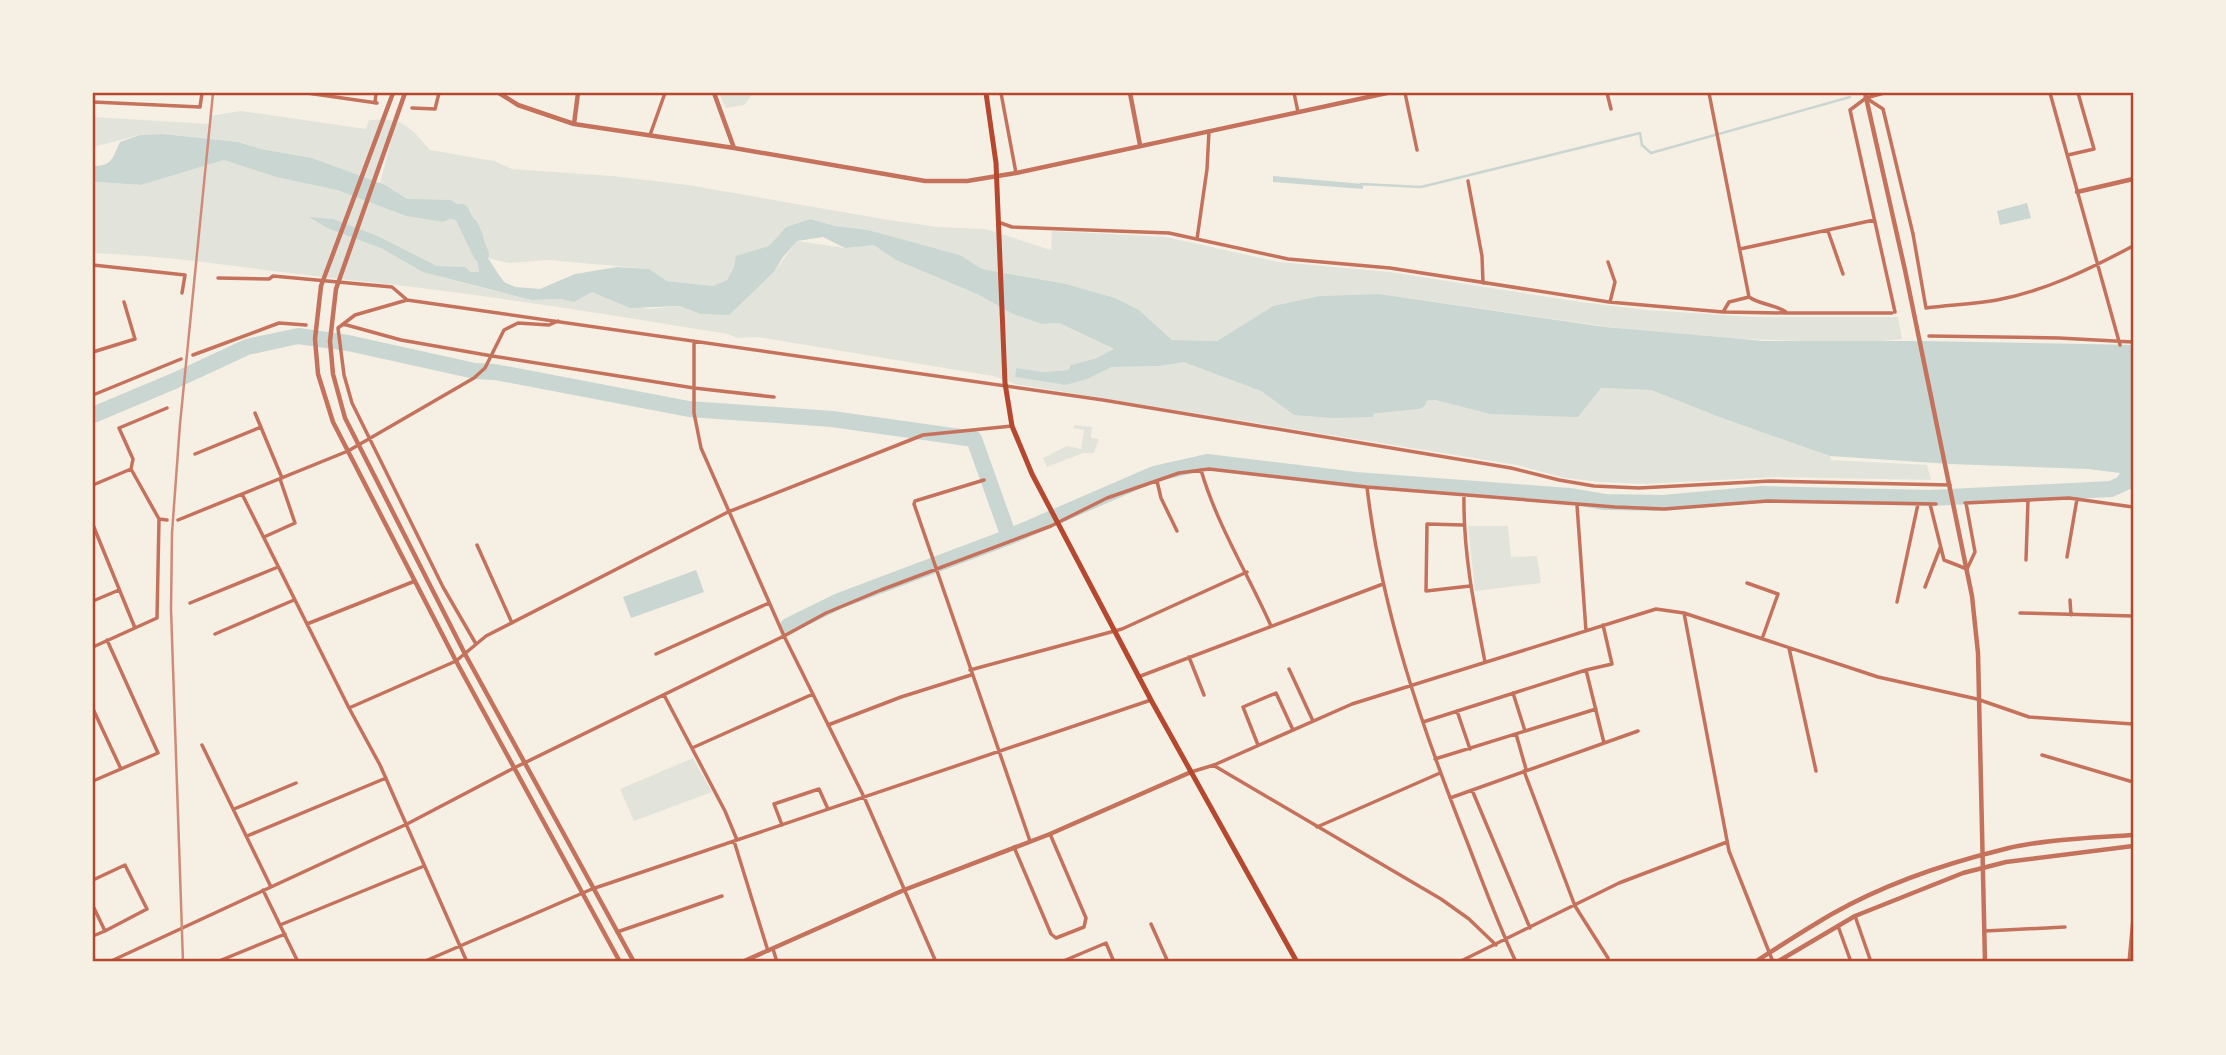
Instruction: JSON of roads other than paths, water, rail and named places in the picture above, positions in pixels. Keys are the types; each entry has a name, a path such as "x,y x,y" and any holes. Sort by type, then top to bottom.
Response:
{"main road":[{"path":"986,93 996,163 1005,385 1012,426 1056,522 1138,677 1297,962"}],"street":[{"path":"93,102 200,107 202,93"},
{"path":"307,93 376,103 376,93"},
{"path":"393,93 321,285 315,339 318,374 333,422 456,661 620,962"},
{"path":"405,93 336,289 330,341 333,374 345,418 465,654 634,962"},
{"path":"412,108 435,109 439,93"},
{"path":"499,93 518,105 574,124 925,181 967,181 1016,173 1387,93"},
{"path":"574,124 578,93"},
{"path":"650,135 665,93"},
{"path":"714,93 734,148"},
{"path":"1001,93 1016,173"},
{"path":"1130,93 1140,145"},
{"path":"1294,93 1298,112"},
{"path":"1405,93 1418,150"},
{"path":"1607,93 1611,110"},
{"path":"1709,93 1749,297 1757,303 1784,309 1787,313"},
{"path":"998,222 1012,227 1169,233 1288,259 1390,268 1610,302 1723,312 1894,313 1850,110 1865,95 1884,93"},
{"path":"2050,93 2120,343"},
{"path":"2068,155 2094,149 2078,93"},
{"path":"1865,95 1883,109 1913,234 1926,308 2004,298 2041,289 2098,265 2133,246"},
{"path":"1865,95 1894,217 1972,596 1978,653 1985,962"},
{"path":"1197,239 1208,170 1209,131"},
{"path":"2077,192 2133,179"},
{"path":"1468,181 1482,256 1483,283"},
{"path":"1740,250 1875,219"},
{"path":"1828,230 1843,274"},
{"path":"1608,262 1615,282 1610,302"},
{"path":"93,265 185,275 182,293"},
{"path":"218,278 270,279 273,276 391,287 407,300"},
{"path":"1723,312 1729,302 1749,297"},
{"path":"476,644 443,587 369,440 352,403 344,376 338,329 355,315 407,300 1103,400 1511,468 1594,486 1639,488 1770,481 1950,485"},
{"path":"93,352 135,339 124,302"},
{"path":"178,520 369,440 474,378 485,368 504,330 518,323 549,325 559,320"},
{"path":"193,355 279,323 306,325"},
{"path":"343,324 401,340 492,356 694,389 774,397"},
{"path":"1929,336 2133,342"},
{"path":"694,340 694,413 701,448 784,636 864,797 936,962"},
{"path":"93,395 181,359"},
{"path":"93,647 157,618 159,519 131,469 133,459 119,428 167,408"},
{"path":"255,412 295,523 264,537"},
{"path":"349,708 456,661 486,636 728,512 923,435 1012,426"},
{"path":"195,454 261,427"},
{"path":"93,485 131,469"},
{"path":"109,962 407,824 513,768 784,636 827,612 1051,526 1107,498 1201,470 1577,505 1664,509 1768,501 1933,504 1944,560 1967,569"},
{"path":"1201,470 1211,504 1247,572 1271,626"},
{"path":"984,480 915,501 914,504 997,752 1030,841"},
{"path":"1157,481 1161,498 1177,531"},
{"path":"1367,486 1372,531 1383,584 1411,685 1440,773 1516,962"},
{"path":"242,494 386,778 467,962"},
{"path":"1464,495 1470,586 1485,662"},
{"path":"1967,569 1975,552 1966,503 2077,499 2133,507"},
{"path":"2067,556 2077,499"},
{"path":"2026,560 2028,500"},
{"path":"1897,602 1918,504"},
{"path":"1577,505 1586,631"},
{"path":"159,519 167,520"},
{"path":"1464,525 1427,524 1426,591 1470,586"},
{"path":"93,525 135,628"},
{"path":"477,545 512,623"},
{"path":"1925,587 1941,546"},
{"path":"190,603 278,567"},
{"path":"828,725 970,672 1114,631 1247,572"},
{"path":"307,624 415,581"},
{"path":"1747,583 1778,594 1762,639"},
{"path":"1138,677 1383,584"},
{"path":"93,601 119,590"},
{"path":"215,634 295,599"},
{"path":"2070,600 2071,615"},
{"path":"656,654 769,603"},
{"path":"742,962 752,960 904,890 1050,834 1353,704 1656,609 1684,613 1878,677 1977,699 2029,717 2133,724"},
{"path":"1684,613 1727,842 1775,962 1855,916 1983,866 2133,846"},
{"path":"2020,613 2133,617"},
{"path":"1423,722 1612,664 1603,625"},
{"path":"93,781 158,753 107,640"},
{"path":"1789,648 1816,771"},
{"path":"1189,657 1204,695"},
{"path":"1289,668 1313,721"},
{"path":"1586,670 1604,743"},
{"path":"1258,745 1243,707 1276,693 1293,730"},
{"path":"1513,693 1525,731"},
{"path":"692,748 813,694"},
{"path":"664,695 724,811 770,950 777,962"},
{"path":"423,962 592,889 1151,700"},
{"path":"93,709 121,769"},
{"path":"1436,759 1595,709"},
{"path":"1457,711 1470,748"},
{"path":"1450,798 1638,731"},
{"path":"1516,734 1525,770 1575,906 1608,958"},
{"path":"202,745 271,887"},
{"path":"2042,755 2133,782"},
{"path":"1213,765 1441,899 1469,919 1496,945"},
{"path":"1317,827 1440,773"},
{"path":"247,836 386,778"},
{"path":"234,809 296,783"},
{"path":"782,825 774,804 819,789 828,809"},
{"path":"1472,790 1530,928"},
{"path":"1014,847 1051,934 1056,938 1084,927 1086,918 1050,834"},
{"path":"1755,962 1832,914 1920,875 2003,849 2133,835"},
{"path":"1459,962 1619,883 1727,842"},
{"path":"93,880 125,865 147,909 93,936"},
{"path":"280,925 425,866"},
{"path":"263,890 298,962"},
{"path":"617,932 722,896"},
{"path":"93,906 105,931"},
{"path":"1855,916 1871,962"},
{"path":"2129,962 2133,919"},
{"path":"1151,923 1168,962"},
{"path":"1838,926 1851,962"},
{"path":"1984,931 2065,927"},
{"path":"219,961 285,934"},
{"path":"1061,962 1106,943 1114,962"}],"waterway":[{"path":"1361,184 1421,187 1640,133 1642,145 1651,153 1850,97"},
{"path":"456,212 461,212 481,254"},
{"path":"93,415 247,347 298,336 348,343 475,371 495,372 689,409 832,419 974,439 1009,537"},
{"path":"1357,407 1418,401"},
{"path":"788,626 839,601 1009,537 1154,474 1207,462 1356,480 1569,496 1605,502 1663,503 1762,494 1930,498 2111,489 2133,479"}],"railway":[{"path":"183,962 171,609 172,533 180,424 213,93"}]}
